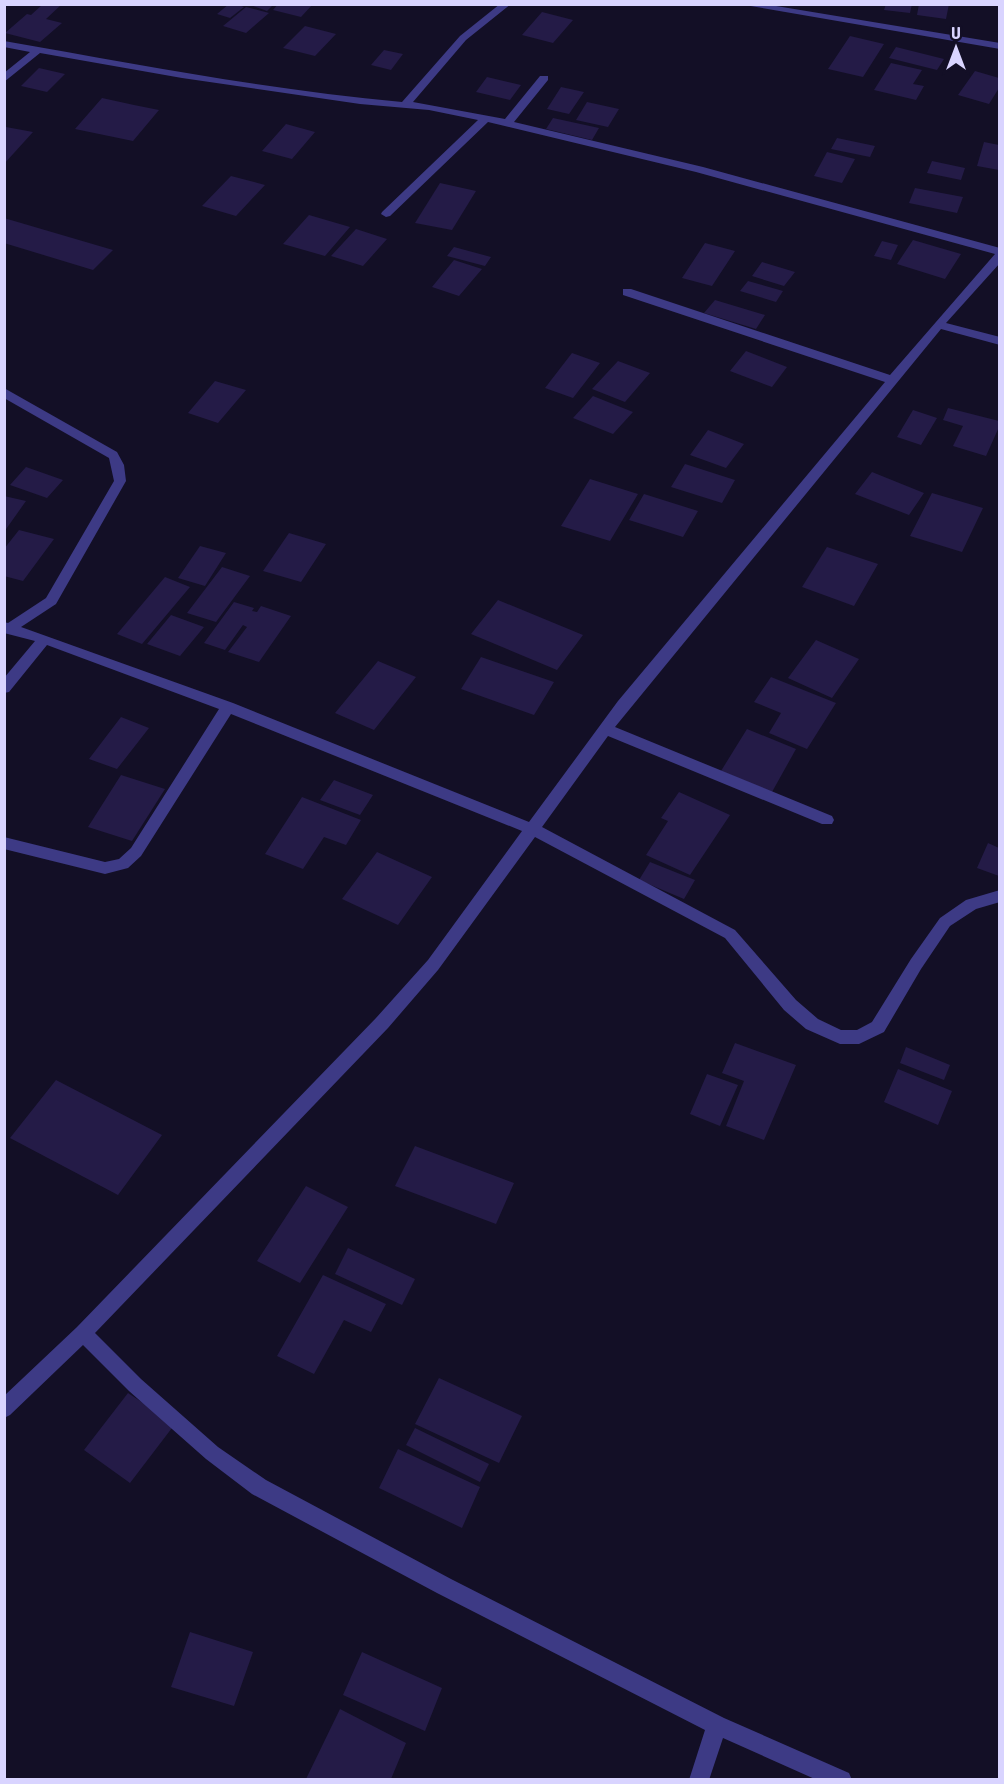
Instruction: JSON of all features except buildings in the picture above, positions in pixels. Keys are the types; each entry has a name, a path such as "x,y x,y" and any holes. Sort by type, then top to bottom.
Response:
{"street":[{"path":"405,105 463,38 507,4"},
{"path":"743,4 999,46"},
{"path":"4,44 261,87 405,105 486,118 699,168 999,254 892,380 606,729 433,965 382,1023 83,1334 4,1409"},
{"path":"4,79 38,50"},
{"path":"508,123 520,105 544,78"},
{"path":"386,214 486,118"},
{"path":"627,292 892,380"},
{"path":"938,325 999,341"},
{"path":"4,392 112,455 117,461 120,474 120,481 51,601 7,628"},
{"path":"7,628 44,639 228,707 532,829 730,934 790,1005 812,1024 840,1037 859,1037 878,1027 916,963 945,922 971,904 999,896"},
{"path":"4,688 44,639"},
{"path":"4,843 105,868 123,864 136,852 228,707"},
{"path":"606,729 827,820"},
{"path":"83,1334 135,1385 212,1453 259,1486 304,1513 717,1725 842,1779"},
{"path":"699,1779 717,1725"}]}
